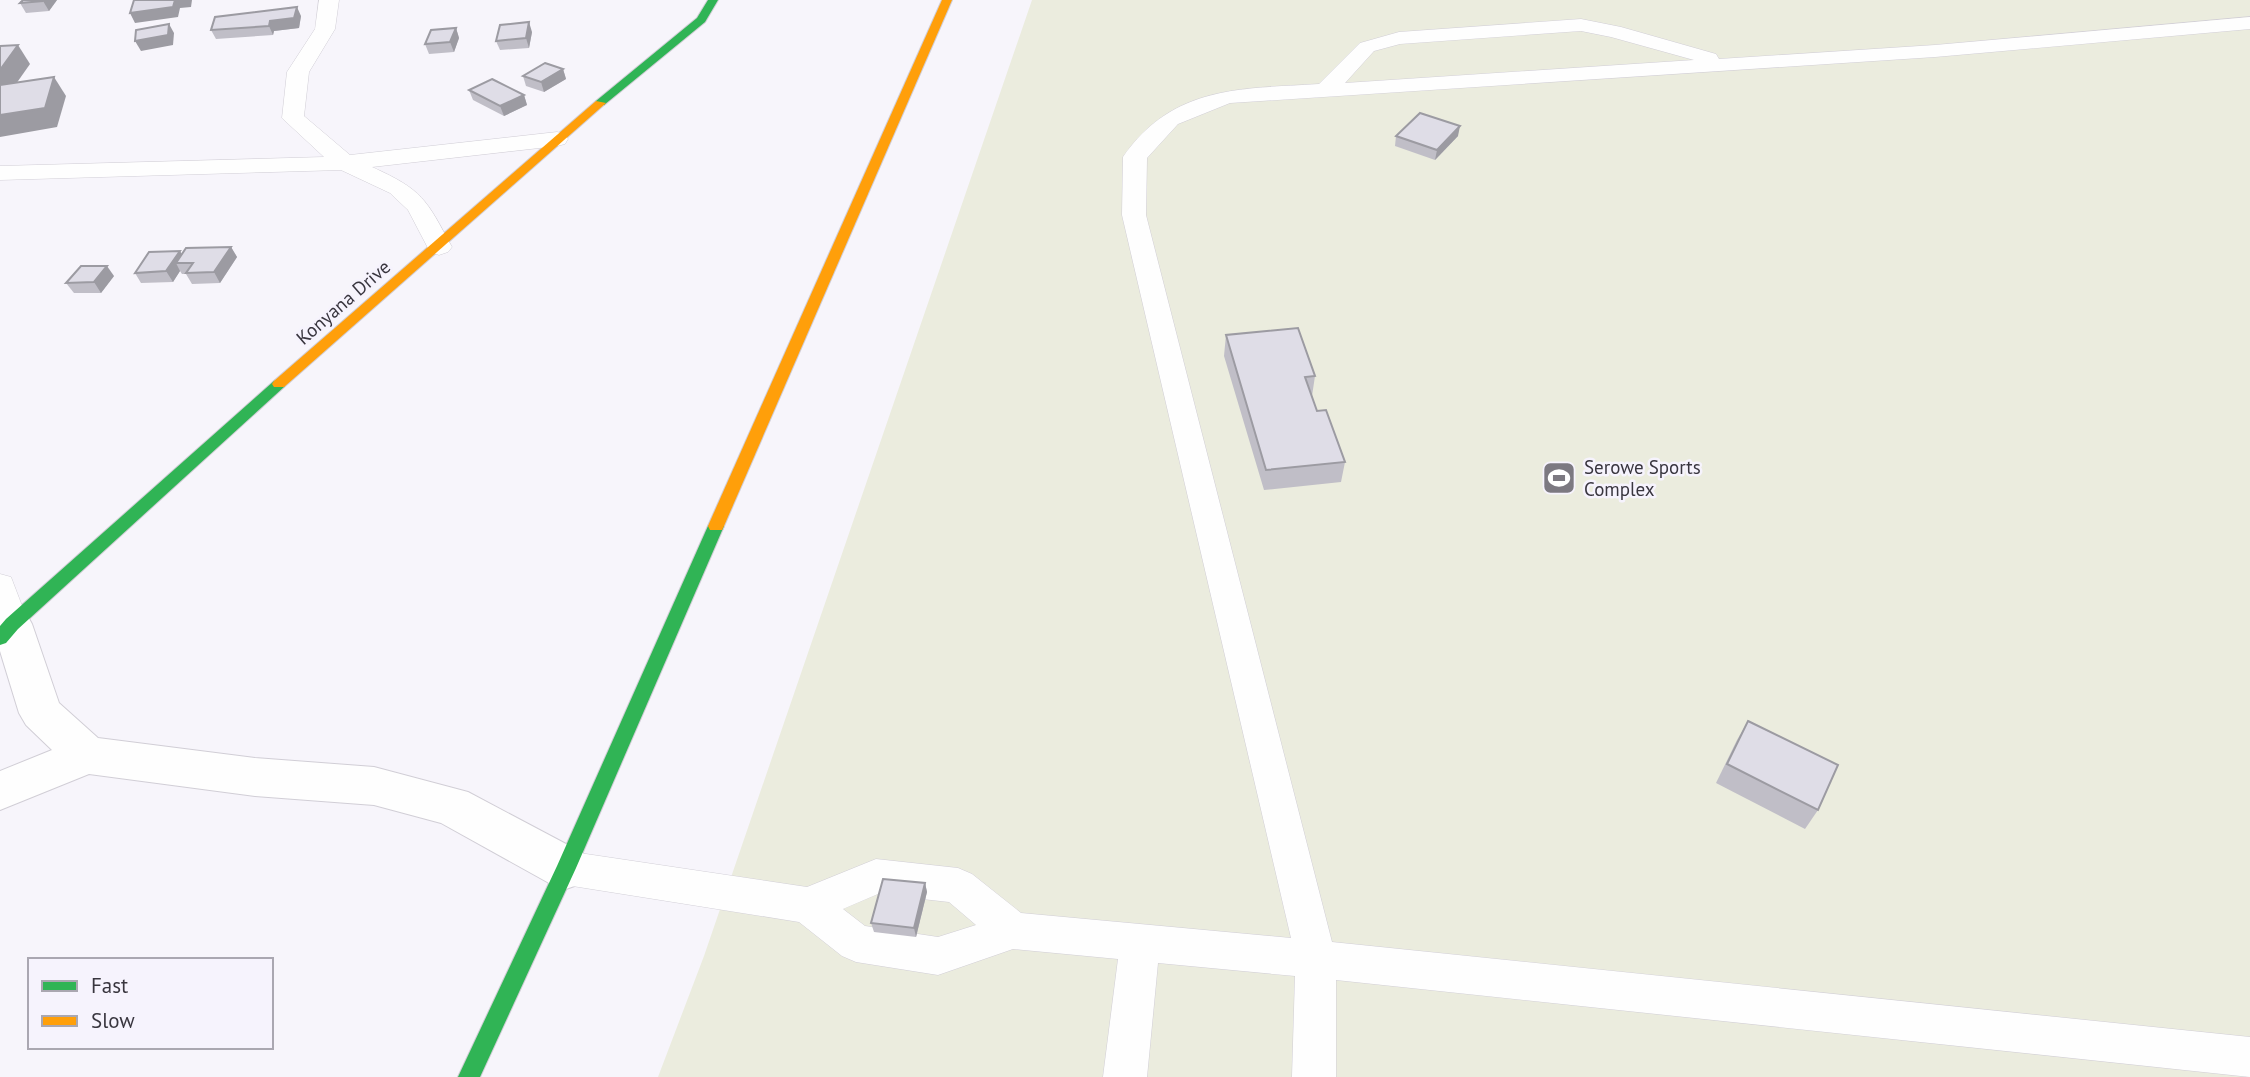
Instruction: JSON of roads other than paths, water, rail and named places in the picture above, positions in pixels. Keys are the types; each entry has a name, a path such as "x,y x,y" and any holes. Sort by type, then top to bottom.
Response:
{"street":[{"name":"Konyana Drive","path":"4,616 439,247 557,139 701,20 712,0"},
{"path":"469,1077 566,867 947,0"},
{"path":"4,616 41,713 87,755"},
{"path":"0,791 87,755 255,777 374,786 452,806 566,867"}],"lane":[{"path":"329,0 325,29 298,72 293,118 345,163 398,188 418,207 439,247"},
{"path":"1314,1077 1316,959 1134,215 1135,157 1170,119 1227,97 1935,51 2250,23"},
{"path":"1326,90 1367,47 1399,38 1581,25 1614,30 1731,64"},
{"path":"0,173 345,163 557,139"},
{"path":"566,867 808,905 856,943 938,956 1013,931 1316,959 2250,1058"},
{"path":"808,905 876,876 958,886 1013,931"},
{"path":"1125,1077 1140,942"}],"place":[{"name":"Serowe Sports Complex","path":"1559,478"}]}
